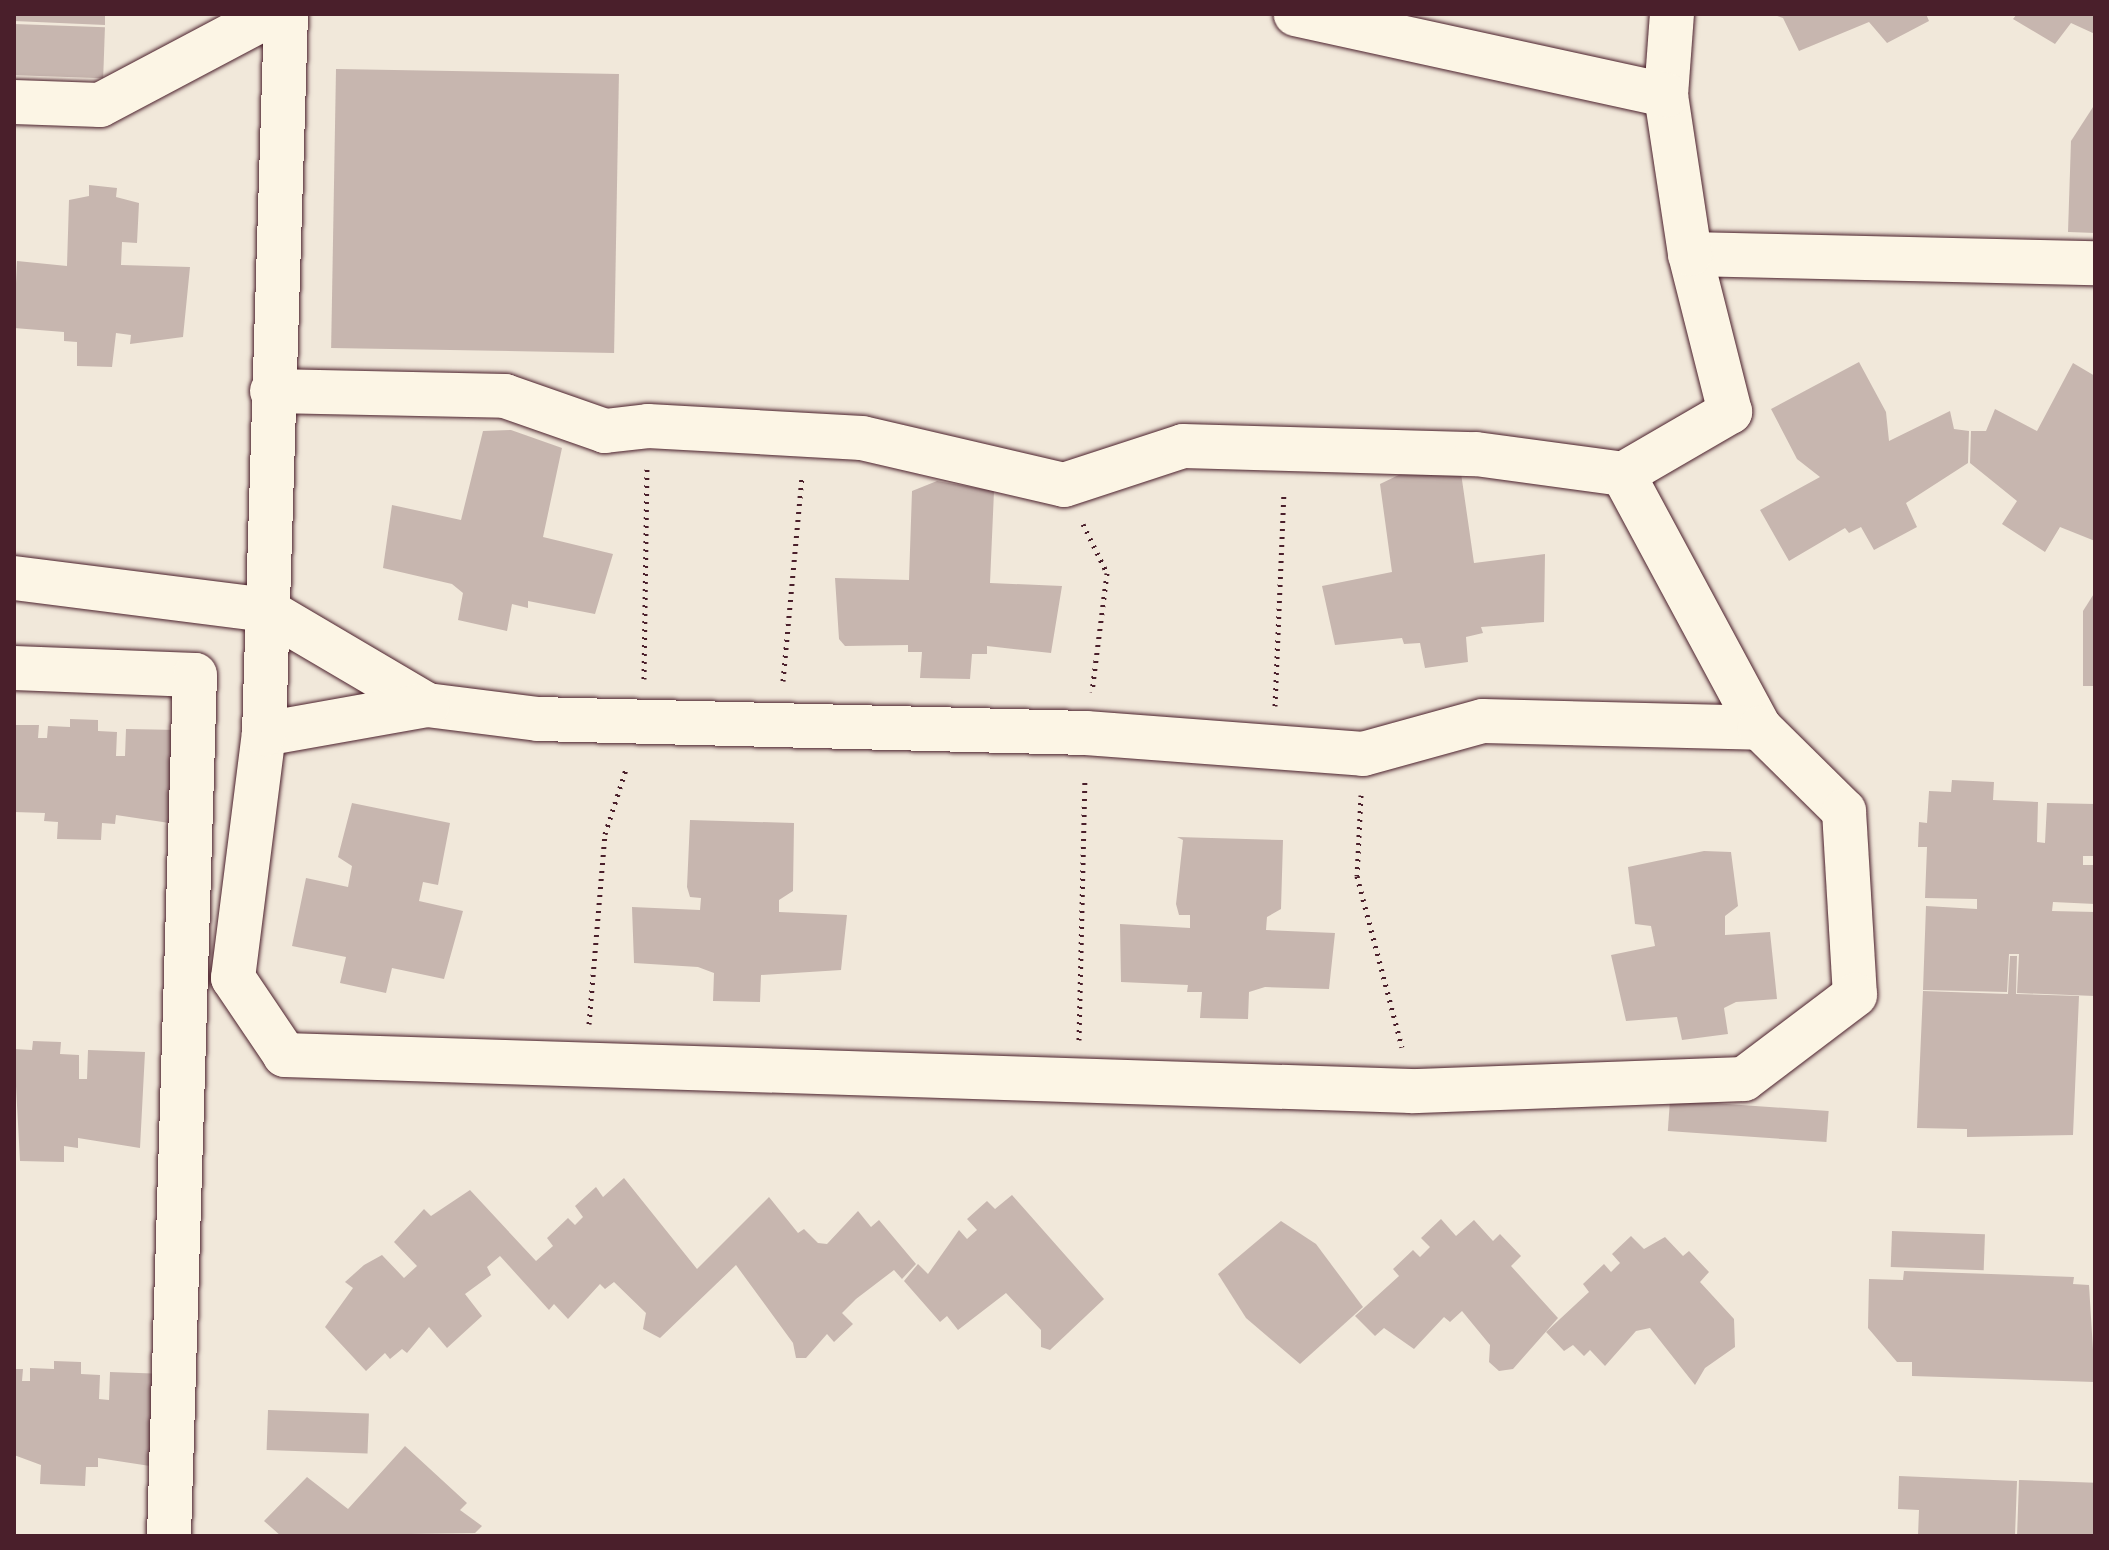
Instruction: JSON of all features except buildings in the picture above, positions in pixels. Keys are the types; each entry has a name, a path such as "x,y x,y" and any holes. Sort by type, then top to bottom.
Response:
{"street":[{"path":"14,102 100,105 272,14"},
{"path":"286,14 272,391 264,734 233,978 285,1055 1411,1091 1744,1079 1855,995 1844,811 1760,728 1623,474"},
{"path":"1296,14 1666,95"},
{"path":"272,391 505,396 605,431 648,426 862,438 1064,485 1183,446 1476,454 1623,474 1730,412 1690,254 1666,95 1672,14"},
{"path":"1690,254 2095,263"},
{"path":"14,578 266,610 427,705"},
{"path":"14,668 195,675 169,1536"},
{"path":"264,734 427,705 538,719 643,717 1086,733 1363,754 1483,721 1760,728"}],"path":[{"path":"585,1065 605,834 643,717 648,426"},
{"path":"781,722 796,491 822,435"},
{"path":"1273,747 1285,449"},
{"path":"1064,485 1107,573 1086,733 1078,1081"},
{"path":"1363,754 1357,876 1384,962 1411,1091"}]}
